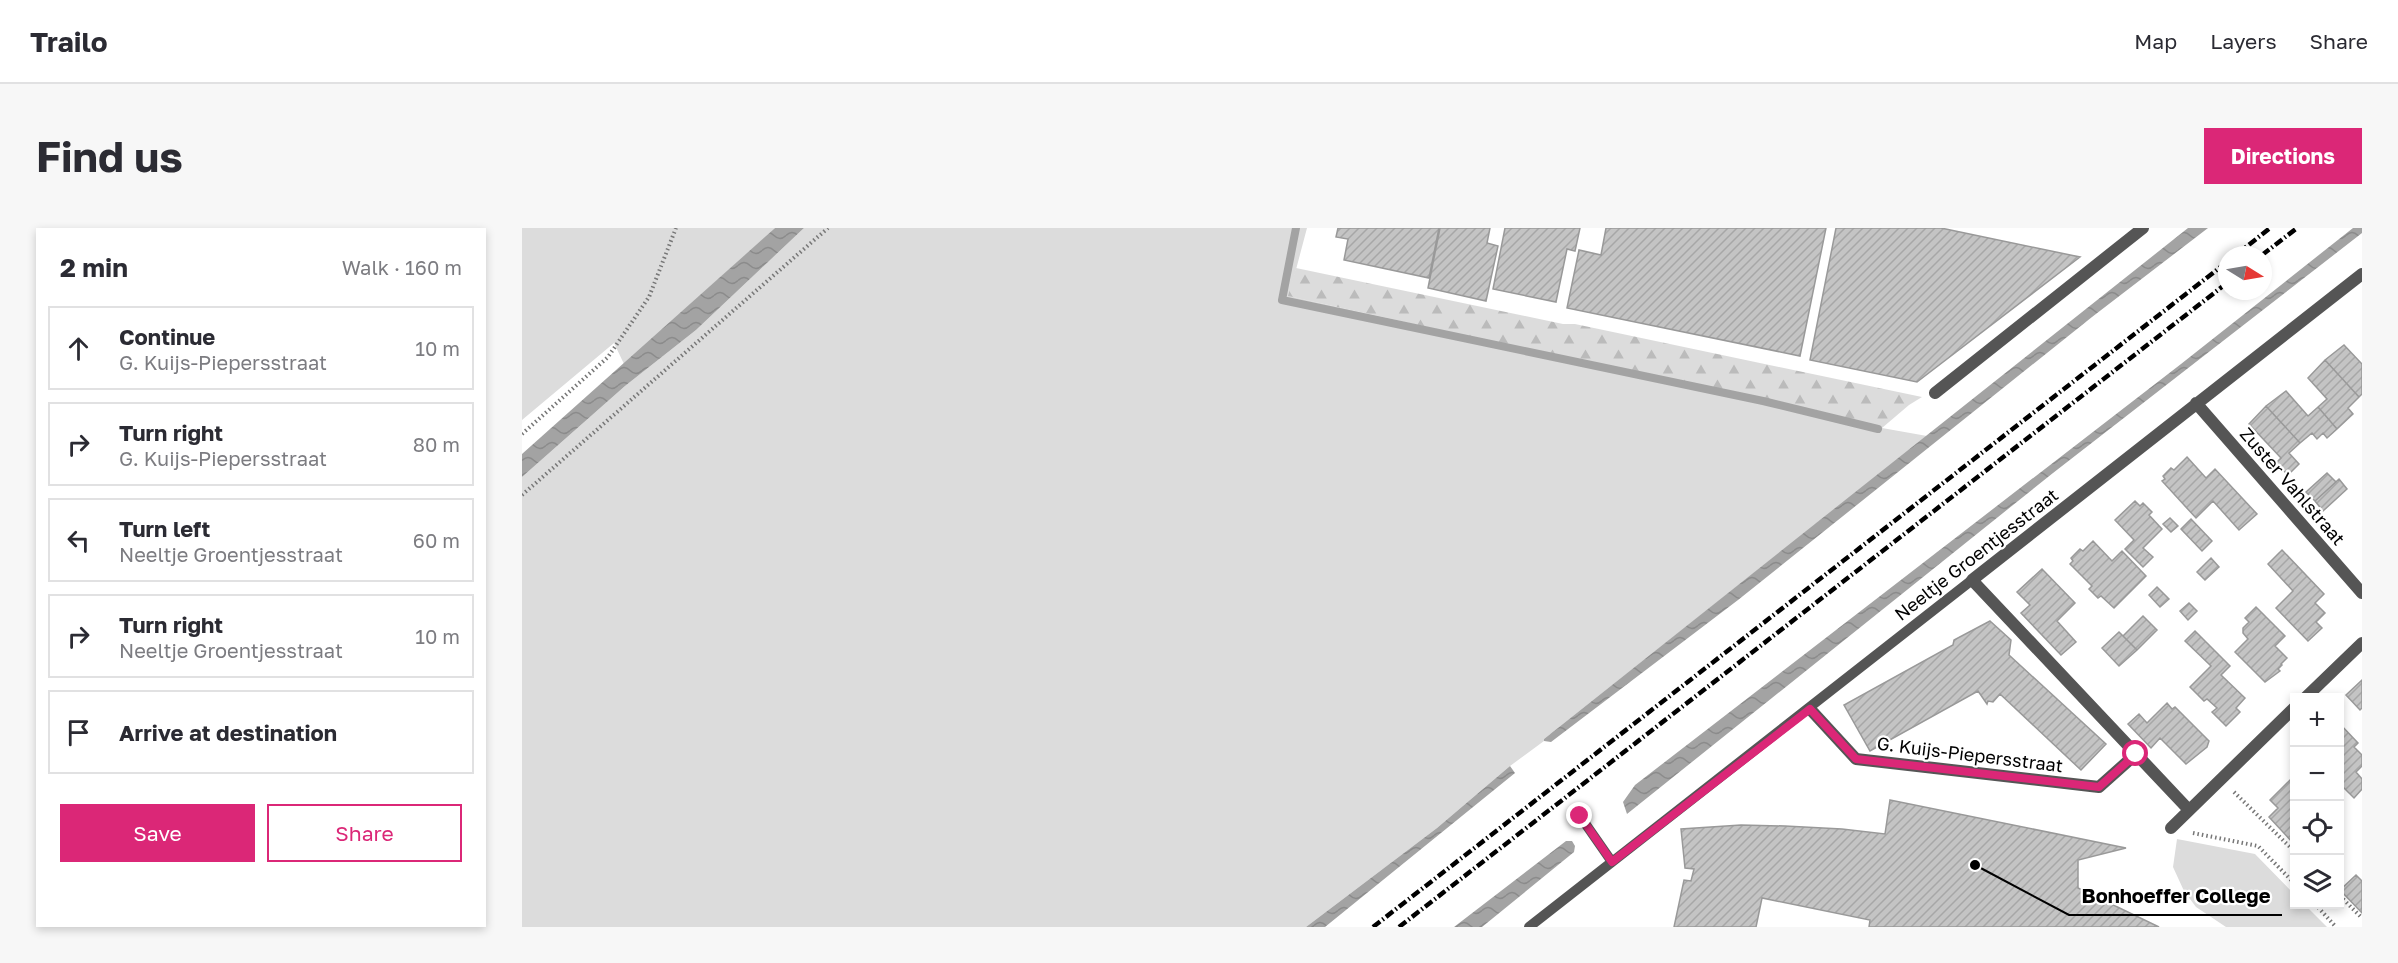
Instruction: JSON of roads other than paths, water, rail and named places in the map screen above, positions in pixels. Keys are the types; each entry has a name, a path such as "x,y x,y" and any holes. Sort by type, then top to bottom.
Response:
{"street":[{"path":"1935,393 2144,228"},
{"name":"Neeltje Groentjesstraat","path":"1972,580 2362,274"},
{"name":"Zuster Vahlstraat","path":"2196,403 2362,593"},
{"path":"1972,580 2189,810"},
{"path":"2310,693 2362,643"},
{"name":"G. Kuijs-Piepersstraat","path":"1810,709 1856,759 2099,787 2136,754"},
{"path":"2171,828 2290,713"}],"lane":[{"name":"Neeltje Groentjesstraat","path":"1529,927 1972,580"},
{"path":"1580,816 1612,862"}],"water":[{"path":"775,228 804,228 696,330 625,386 522,477 522,454"},
{"path":"2188,228 2208,228 2092,317 1738,600 1551,742 1544,741 1544,739"},
{"path":"2353,228 2362,228 2362,233 2053,473 1627,814 1623,802 1635,785 2262,300 2272,300 2272,292"},
{"path":"1510,766 1515,773 1325,927 1306,927 1437,828"},
{"path":"1566,841 1572,841 1575,846 1574,852 1482,927 1454,927"}],"waterway":[{"path":"1296,228 1282,300 1763,401 1878,429"}],"railway":[{"path":"2247,246 2270,228"},
{"path":"2272,247 2297,228"},
{"path":"1373,927 2218,269"},
{"path":"1399,927 2218,290"}],"place":[{"name":"Bonhoeffer College","path":"1975,865"}]}
